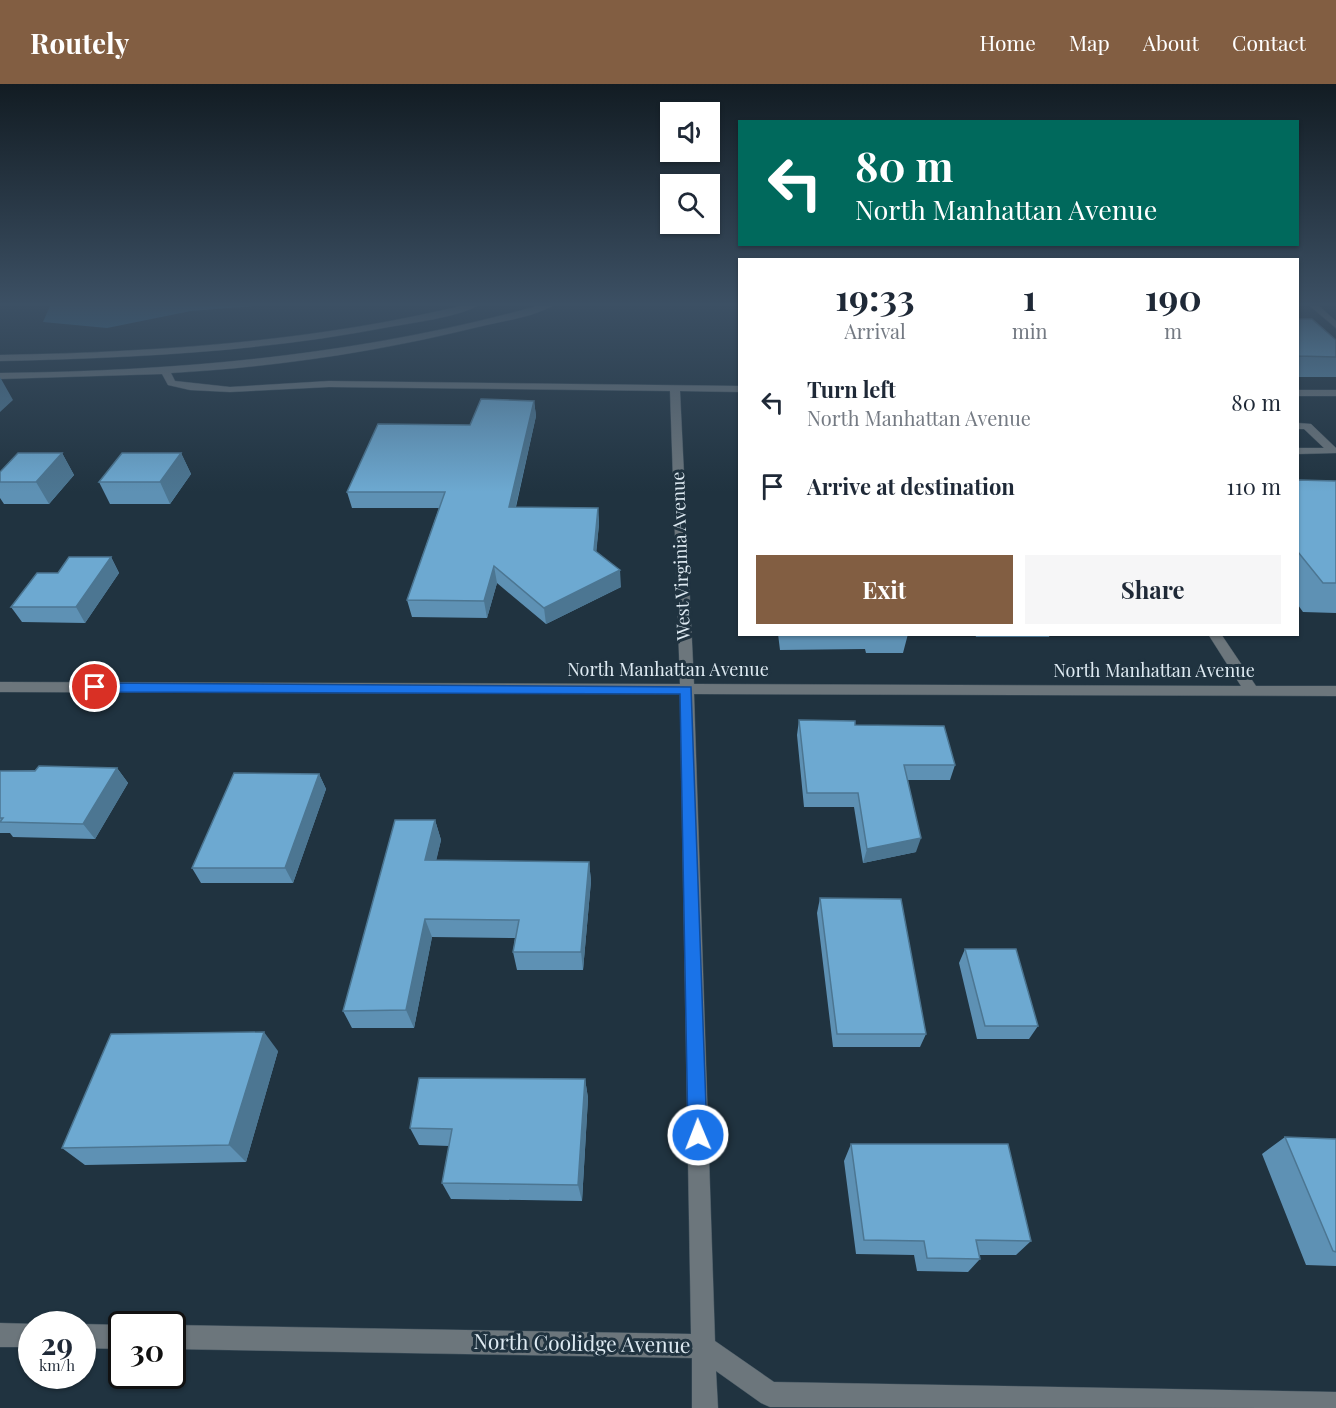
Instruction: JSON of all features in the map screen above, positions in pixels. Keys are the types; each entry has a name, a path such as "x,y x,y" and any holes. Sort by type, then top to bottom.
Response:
{"street":[{"path":"0,376 77,376 198,368"},
{"path":"166,371 171,383 188,388 218,389 328,384 738,389"},
{"name":"West Virginia Avenue","path":"675,388 687,690 705,1408"},
{"path":"1299,393 1336,393"},
{"path":"1299,426 1307,426 1333,451 1299,451"},
{"path":"1216,636 1252,691"},
{"name":"North Manhattan Avenue","path":"0,687 1336,691"},
{"path":"0,1335 18,1335"},
{"name":"North Coolidge Avenue","path":"186,1337 702,1346 770,1394 1336,1405"}],"building":[{"path":"481,399 534,401 509,507 598,508 594,550 620,570 544,608 494,566 484,601 407,600 445,492 347,492 378,424 470,425"},
{"path":"18,453 62,453 36,482 0,482 0,472"},
{"path":"122,453 181,453 160,482 99,482"},
{"path":"1299,480 1336,481 1336,583 1323,583 1299,553"},
{"path":"69,557 111,557 76,607 11,607 37,573 58,573"},
{"path":"799,720 855,721 855,725 944,726 955,765 904,765 921,838 867,849 858,793 807,793"},
{"path":"39,766 117,768 83,824 0,822 3,818 0,818 0,771 35,771"},
{"path":"234,773 319,774 285,868 192,868"},
{"path":"395,820 435,820 425,860 589,862 581,952 513,952 519,920 425,919 406,1010 343,1011"},
{"path":"820,898 901,899 926,1034 837,1034"},
{"path":"965,949 1016,949 1038,1026 985,1026"},
{"path":"264,1032 229,1145 62,1148 111,1034"},
{"path":"419,1078 585,1079 578,1185 442,1183 452,1129 410,1128"},
{"path":"1285,1137 1336,1139 1336,1252 1333,1251"},
{"path":"851,1144 1008,1144 1031,1241 976,1240 980,1259 927,1258 924,1241 864,1240"}],"route":[{"path":"95,687 687,690 698,1135"}]}
